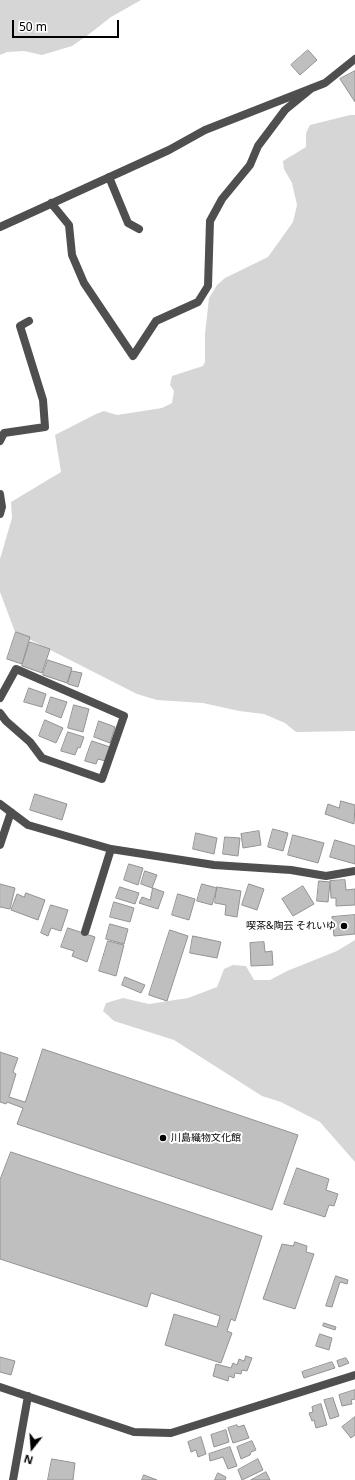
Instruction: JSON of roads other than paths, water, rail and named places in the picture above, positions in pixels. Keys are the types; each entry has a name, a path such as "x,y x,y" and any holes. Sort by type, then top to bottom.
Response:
{"street":[{"path":"0,227 169,150 205,130 326,83 355,60"},
{"path":"51,204 69,225 72,255 84,283 133,356 156,321 198,302 208,286 210,221 222,199 250,165 258,146 285,110 312,88"},
{"path":"109,177 128,223 139,229"},
{"path":"0,441 4,433 45,427 43,400 20,326 29,321"},
{"path":"0,494 2,507 0,514"},
{"path":"0,698 16,669 124,716 102,779 42,758 30,742 6,721 0,713"},
{"path":"0,804 28,825 111,849 214,865 291,870 326,876 355,871"},
{"path":"0,845 11,812"},
{"path":"85,932 111,849"},
{"path":"0,1387 134,1432 171,1433 355,1375"},
{"path":"13,1480 28,1396"}],"place":[{"name":"喫茶&陶芸 それいゆ","path":"344,926"},
{"name":"川島織物文化館","path":"163,1138"}]}
